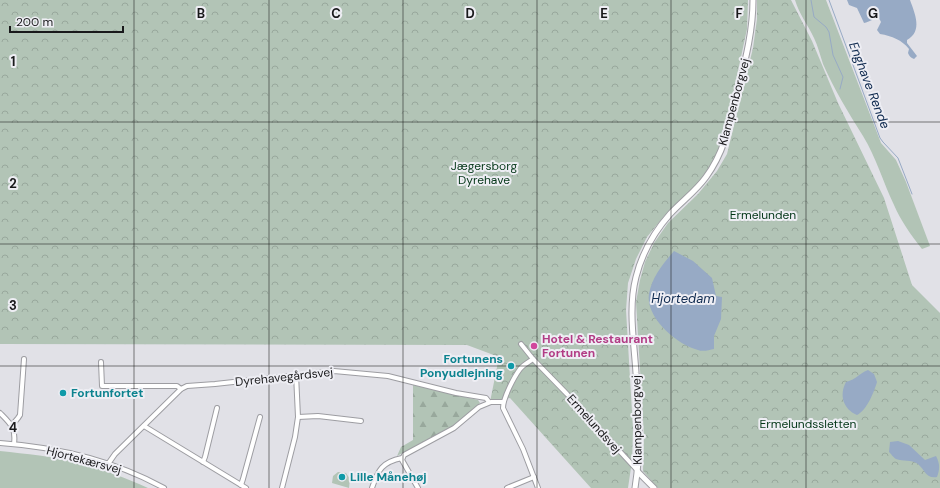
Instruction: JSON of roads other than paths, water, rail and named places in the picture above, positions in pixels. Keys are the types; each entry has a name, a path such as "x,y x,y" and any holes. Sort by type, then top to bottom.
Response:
{"street":[{"name":"Klampenborgvej","path":"636,488 638,472 639,425 632,305 635,277 646,247 671,213 694,192 706,177 715,164 722,149 727,135 748,49 753,0"},
{"name":"Ermelundsvej","path":"521,344 532,359 654,488"},
{"path":"532,359 518,373 503,402 504,412 523,449 538,488"},
{"path":"12,425 20,415 24,360"},
{"path":"101,362 102,386 177,386 181,389 115,454 108,464"},
{"path":"17,368 23,369"},
{"name":"Dyrehavegårdsvej","path":"181,389 187,386 334,371 388,376 456,393 486,398 489,402"},
{"path":"282,488 295,437 298,417 296,374"},
{"path":"372,488 376,474 382,467 396,459 402,458 404,455 454,428 479,407 489,402 503,402"},
{"path":"203,462 217,408"},
{"path":"0,413 12,425 15,436 14,444"},
{"path":"298,417 318,416 361,421"},
{"path":"241,485 260,417"},
{"path":"144,426 246,488"},
{"name":"Hjortekærsvej","path":"0,443 64,452 108,464 164,488"},
{"path":"402,458 418,488"},
{"path":"507,488 534,477"}],"water":[{"path":"847,0 910,0 915,16 916,27 915,32 907,40 907,43 917,56 914,59 912,58 908,53 909,49 903,43 893,37 880,34 877,30 881,22 879,18 864,23 857,8 849,5"},
{"name":"Hjortedam","path":"674,251 693,261 712,278 716,296 722,297 721,319 714,336 714,349 700,351 681,342 664,329 652,312 649,303 650,288 658,271"},
{"path":"868,370 874,374 877,382 867,405 861,413 857,415 848,409 844,401 844,387 846,382"},
{"path":"898,441 909,445 925,460 936,456 939,466 937,477 930,477 915,462 894,458 889,452 890,442"}],"waterway":[{"path":"811,0 814,17 826,27 829,32 833,55 843,77 840,89"},
{"name":"Enghave Rende","path":"829,0 880,138 898,158 912,194"}],"place":[{"name":"Hotel & Restaurant Fortunen","path":"534,346"},
{"name":"Fortunens Ponyudlejning","path":"511,366"},
{"name":"Fortunfortet","path":"63,393"},
{"name":"Lille Månehøj","path":"342,477"}],"park label":[{"name":"Jægersborg Dyrehave","path":"484,173"},
{"name":"Ermelunden","path":"763,215"},
{"name":"Ermelundssletten","path":"808,424"}]}
